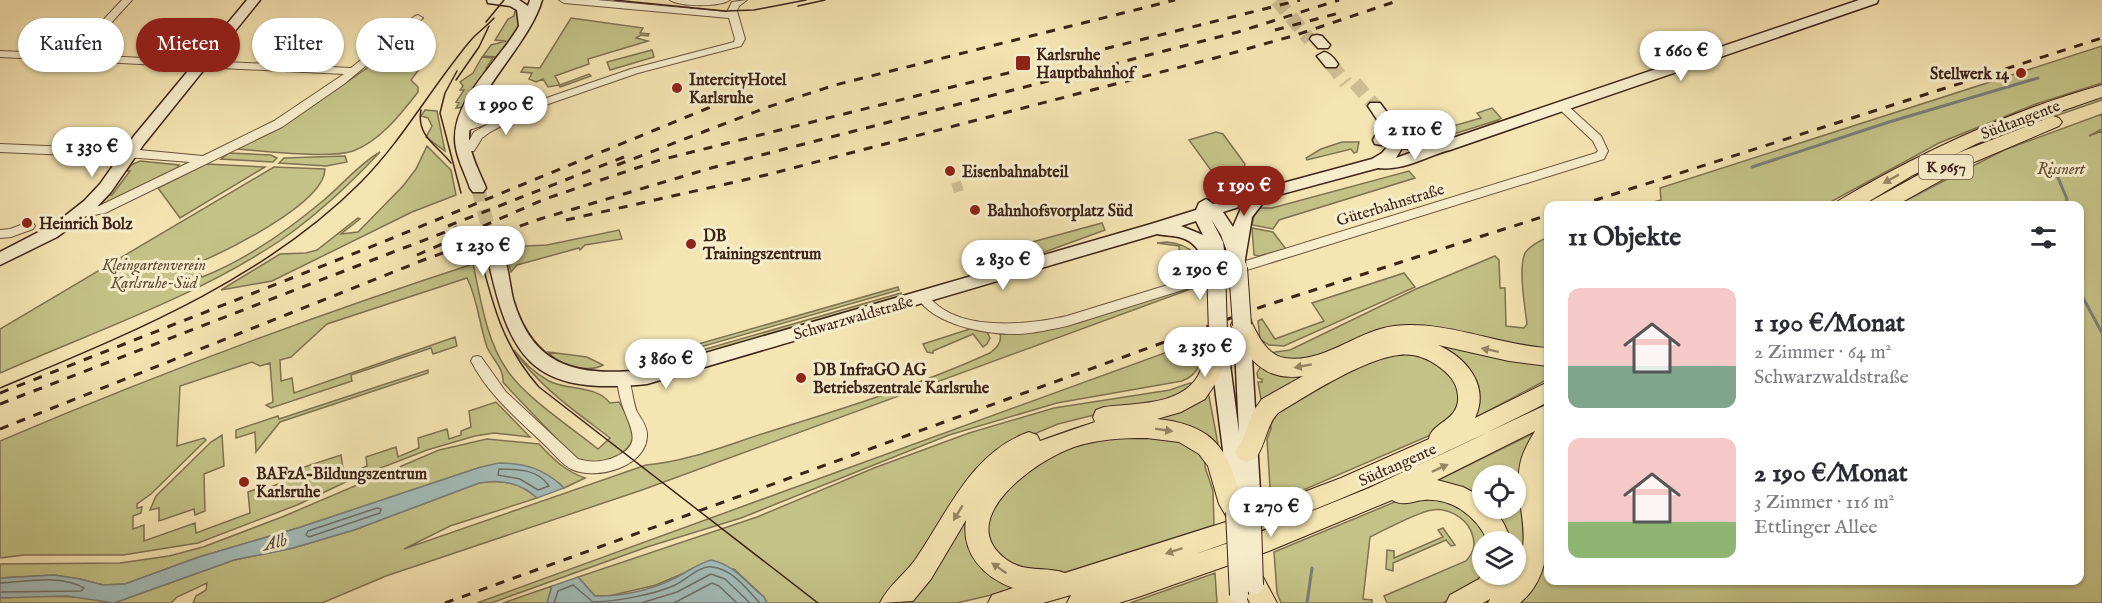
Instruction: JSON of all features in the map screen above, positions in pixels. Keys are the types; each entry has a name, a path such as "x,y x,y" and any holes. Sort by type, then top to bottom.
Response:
{"highway":[{"name":"Südtangente","path":"1853,201 1911,167 1981,134 2064,102 2102,91"},
{"name":"Südtangente","path":"1887,201 1965,158 2018,135 2102,105"},
{"path":"1242,325 1251,345 1261,356 1276,365 1293,368 1325,360 1369,340 1396,334 1428,336 1508,354 1544,357"},
{"path":"893,603 928,563 960,508 998,464 1017,449 1061,428 1096,418 1165,408 1189,399 1206,382 1219,340"},
{"path":"1247,452 1255,442 1262,413 1270,406 1377,352 1406,346 1426,350 1448,361 1463,377 1469,392 1469,403 1465,415 1459,423 1439,438 1428,452"},
{"name":"Südtangente","path":"1078,593 1202,542 1289,510 1428,452 1544,393"},
{"name":"Südtangente","path":"1002,603 1078,593 1174,574 1368,501 1474,452 1544,415"},
{"path":"1078,593 1014,577 999,569 989,560 979,542 977,531 979,513 988,497 1005,478 1049,447 1079,435 1104,430 1143,428 1179,433 1203,443 1214,454 1237,500"},
{"path":"1501,603 1523,585 1534,561 1536,536 1533,460 1544,439"},
{"path":"1368,501 1420,490 1447,492 1464,499 1480,510 1496,531"},
{"path":"1122,603 1174,574"},
{"path":"1459,603 1489,585"}],"main road":[{"path":"239,18 254,0"},
{"path":"493,0 514,2 522,6 526,13 525,26"},
{"path":"478,188 469,153 463,144 475,100 525,26 536,0"},
{"path":"468,125 547,0"},
{"path":"1380,140 1436,147 1445,146 1872,0"},
{"path":"0,259 56,230 82,213 112,179 139,140 194,72"},
{"path":"1204,207 1359,159 1371,152 1380,140 1371,108 1394,130 1396,143 1392,154 1377,163"},
{"name":"Schwarzwaldstraße","path":"1116,239 1135,228 1204,207 1377,163 1389,164 1404,161 1423,155 1436,147"},
{"path":"1237,500 1247,452 1238,259 1245,213 1249,206 1266,193"},
{"path":"1204,207 1224,226 1238,259"},
{"path":"1204,207 1215,242 1219,340 1250,598"},
{"name":"Schwarzwaldstraße","path":"494,250 512,320 519,335 533,353 557,370 576,378 599,381 623,380 657,374 1153,229 1204,207"},
{"path":"1153,229 1175,230 1199,239 1216,268"}],"street":[{"path":"110,18 126,0"},
{"path":"564,0 732,15"},
{"path":"675,0 703,2 725,0"},
{"path":"468,125 635,71 732,47 738,44 740,39 732,15 733,7 742,0"},
{"path":"0,54 18,55"},
{"path":"240,64 353,71"},
{"path":"82,213 101,210 278,124 316,100 356,69"},
{"path":"484,99 489,106 500,111 522,109"},
{"name":"Güterbahnstraße","path":"923,297 926,304 940,314 953,319 998,328 1039,327 1067,321 1600,156 1603,151 1597,139 1562,106"},
{"path":"469,153 478,135 522,109"},
{"path":"0,148 206,160"},
{"path":"0,234 11,233 29,226"},
{"path":"477,361 508,403 574,464 591,469 619,462 630,453 640,438 640,431 625,396 623,380"}],"green space":[{"path":"515,11 522,11 522,22 498,57 483,56 491,45 506,41 495,40 508,19 514,16"},
{"path":"571,18 643,28 640,33 649,34 648,36 641,35 636,38 648,41 588,59 589,64 555,76 560,85 589,74 591,76 560,87 559,85 548,87 543,79 536,82 529,79 532,73 521,72 524,67 540,68"},
{"path":"2102,46 2102,83 2036,104 1939,143 1832,201 1657,201 1661,200 1660,188"},
{"path":"652,50 654,57 610,70 607,62"},
{"path":"482,57 493,58 486,68 490,69 464,107 456,108 459,103 456,102 464,90 460,90 463,86 460,82 473,73"},
{"path":"361,72 417,72 411,80 418,87 418,92 381,134 353,151 296,154 237,149 287,123"},
{"path":"2102,96 2102,100 2026,126 1979,146 1874,201 1866,201 1910,175 1996,134"},
{"path":"1492,108 1501,118 1438,139 1428,136 1414,120 1434,114 1446,128 1481,118 1477,113"},
{"path":"425,110 437,111 445,151 426,137 432,126 428,118 421,116"},
{"name":"Rissnert","path":"2102,114 2102,129 2089,136 2102,131 2102,603 1514,603 1518,585 1526,585 1526,552 1544,468 1544,585 2084,585 2084,201 1905,201 2004,150"},
{"path":"1216,132 1223,134 1245,164 1244,168 1215,176 1189,140"},
{"path":"1342,142 1359,142 1357,152 1354,153 1351,149 1307,160 1306,158 1321,149"},
{"path":"427,146 451,170 456,195 412,212 272,281 221,290 280,254 306,253 317,250 358,218 360,219 341,234 358,232 403,186 416,169"},
{"name":"Kleingartenverein Karlsruhe-Süd","path":"380,152 320,210 281,240 248,261 144,312 0,373 0,329 274,167 325,169 321,183 291,212 248,239 193,265 202,277 234,262 281,234"},
{"path":"229,153 271,155 277,158 273,162 221,159"},
{"path":"345,156 347,162 326,166 279,163 284,158"},
{"path":"140,161 179,165 176,170 107,204 101,204 108,195 112,195 130,171 127,171 131,165"},
{"name":"Kleingartenverein Karlsruhe-Süd","path":"206,164 265,167 180,218 158,188"},
{"path":"1409,171 1415,178 1279,220 1273,229 1252,225 1254,216 1260,208 1272,208"},
{"path":"1102,223 1105,230 1031,257 1024,257 1019,252 1019,248 1025,244"},
{"path":"1252,228 1273,232 1286,249 1259,256 1254,255"},
{"path":"619,230 622,239 585,245 580,250 579,248 517,265 511,272 504,247 547,245"},
{"path":"1544,239 1544,352 1442,334 1300,365 1268,353 1290,350 1416,289 1495,256 1499,260 1500,288 1505,288 1506,326 1524,328 1527,324 1523,260 1525,253 1535,243"},
{"path":"1167,242 1190,249 1196,255 1193,256 1194,259 1198,258 1200,273 1180,276 1179,246 1157,243"},
{"path":"473,264 489,333 500,358 515,381 598,449 610,438 546,387 514,350 530,367 549,381 597,393 610,403 619,402 633,433 629,446 624,451 603,462 596,463 575,458 511,391 503,382 500,368 487,347 474,295 467,278 327,324 291,357 280,360 281,381 292,378 294,393 455,337 457,346 433,354 431,348 351,375 352,381 271,408 266,405 273,402 270,363 260,366 252,362 180,386 177,446 204,438 206,440 151,494 137,504 137,508 142,507 141,513 133,516 133,529 144,525 144,541 195,523 196,533 250,513 248,492 259,488 259,491 301,476 301,468 341,455 344,476 367,466 366,457 396,447 398,457 419,448 418,438 447,429 449,439 461,435 461,431 471,427 469,411 496,402 530,437 494,433 427,450 350,480 297,505 198,543 123,555 24,555 0,558 0,441 235,347"},
{"path":"1404,273 1415,287 1284,346 1269,345 1260,339 1258,321 1262,319 1275,339 1324,321 1312,303"},
{"path":"1199,283 1199,286 642,490 386,576 322,603 193,603 196,596 206,590 207,583 177,597 171,603 114,603 234,560 293,548 354,530 479,483 510,483 537,498 450,526 404,549 646,465 706,452 907,386 990,353 1000,342 1000,333"},
{"path":"898,287 899,290 662,358 674,351"},
{"path":"901,293 902,298 650,371 650,365"},
{"path":"973,328 987,332 990,338 983,347 973,334 933,351 933,353 927,352 923,344"},
{"path":"1400,338 1544,360 1544,381 1475,418 1475,400 1417,343 1262,405 1258,382 1262,382 1262,379 1258,378 1257,373 1262,364 1272,368"},
{"path":"1203,339 1200,364 1193,374 1182,381 1057,403 949,435 741,518 647,547 491,603 477,603"},
{"path":"1397,351 1433,358 1464,391 1447,428 1271,504 1267,439 1271,429 1269,414 1350,370"},
{"path":"548,352 587,357 603,365 596,368 581,368 565,364"},
{"path":"428,370 428,373 280,422 256,452 255,432 236,438 236,430 278,416 279,419"},
{"path":"1190,383 1199,384 1186,396 1058,424 1029,436 898,590 879,603 767,603 764,597 734,569 684,573 656,585 609,596 595,596 578,577 757,517 874,468 969,433 1054,408 1170,390"},
{"path":"1208,391 1218,444 1216,448 1198,436 1067,436 972,518 1021,585 1004,592 957,603 902,603 916,589 970,504 1022,451 1047,438 1075,428"},
{"path":"1534,433 1537,435 1526,465 1472,465 1472,500 1457,491 1432,483"},
{"path":"1104,434 1187,440 1205,458 1205,467 1213,491 1214,525 1063,573 1039,576 989,552 986,512 1024,468"},
{"path":"222,435 224,466 204,474 205,511 195,515 194,509 159,521 159,508 150,510 156,496 211,442"},
{"path":"487,439 539,444 560,464 585,478 564,488 559,483 481,467 298,528 199,557 125,584 103,585 54,575 0,578 0,564 120,563 169,556 203,547 282,517 439,450"},
{"path":"1418,495 1463,503 1472,514 1472,519 1476,519 1487,531 1472,531 1472,534 1460,517 1443,510 1425,512 1370,537 1363,599 1372,600 1372,603 1281,603 1277,593 1274,552 1402,499"},
{"path":"1526,496 1529,542 1526,560 1526,531 1501,531 1493,519 1526,519"},
{"path":"1443,528 1455,545 1451,546 1446,540 1393,563 1393,571 1386,569 1387,550 1394,551 1394,558 1443,537 1438,530"},
{"path":"1472,552 1472,585 1475,585 1458,597 1442,603 1387,603 1384,596 1466,561"},
{"path":"1215,573 1217,603 1130,603"},
{"path":"1497,585 1515,585 1501,597 1474,603 1491,593"},
{"path":"552,586 547,603 503,603"},
{"path":"85,597 109,603 0,603 0,598"}],"water":[{"name":"Alb","path":"499,463 534,468 557,481 564,488 537,498 510,483 479,483 354,530 293,548 234,560 114,603 67,596 0,598 0,578 54,575 103,585 125,584 199,557 298,528"},
{"path":"711,560 734,570 764,597 767,603 547,603 552,586 578,577 595,596 615,595 655,586"}],"waterway":[{"path":"1752,167 1889,122 2038,78"},
{"path":"2056,173 2066,201"},
{"path":"2084,300 2102,333"},
{"path":"1307,603 1312,568"}],"tunnel":[{"path":"1277,0 1310,40"},
{"path":"1331,64 1346,83"},
{"path":"1355,83 1375,106"},
{"path":"956,182 959,192"},
{"path":"478,188 494,250"}],"tram line":[{"path":"486,22 504,0"},
{"path":"614,0 725,11 754,10 806,0"},
{"path":"798,6 825,0"},
{"path":"0,388 95,348 190,303 280,249 321,218 376,166 457,58 494,18"},
{"path":"456,80 479,47 489,26"},
{"path":"457,71 445,93 440,113 461,193"},
{"path":"421,110 420,119 425,133 451,163"},
{"path":"480,255 495,308 508,341 539,387 818,603"}],"railway":[{"path":"617,165 768,107 835,85 1175,0"},
{"path":"417,255 545,199 660,160 1300,0"},
{"path":"0,429 426,259 540,219 711,168 1238,32 1339,0"},
{"path":"566,220 766,175 1215,58 1296,35 1400,0"},
{"path":"1275,30 1339,13"},
{"path":"1593,201 2102,38"},
{"path":"0,393 378,244 735,97"},
{"path":"448,226 624,157"},
{"path":"445,603 1264,306 1544,216"},
{"path":"0,404 458,227"}],"place":[{"name":"Karlsruhe Hauptbahnhof","path":"1023,63"},
{"name":"Stellwerk 14","path":"2021,73"},
{"name":"IntercityHotel Karlsruhe","path":"677,88"},
{"name":"Eisenbahnabteil","path":"950,171"},
{"name":"Bahnhofsvorplatz Süd","path":"975,210"},
{"name":"Heinrich Bolz","path":"27,223"},
{"name":"DB Trainingszentrum","path":"691,244"},
{"name":"DB InfraGO AG Betriebszentrale Karlsruhe","path":"801,378"},
{"name":"BAFzA-Bildungszentrum Karlsruhe","path":"244,482"}]}
